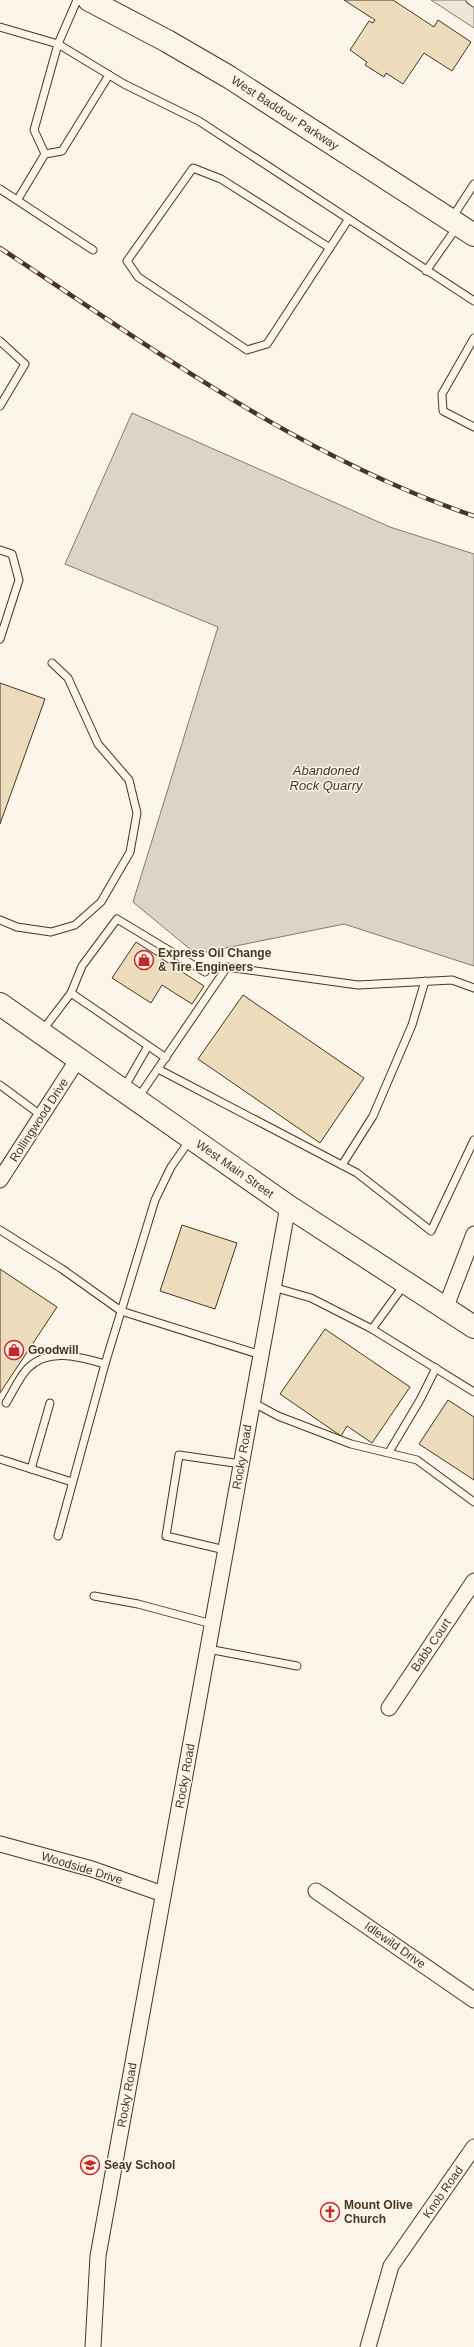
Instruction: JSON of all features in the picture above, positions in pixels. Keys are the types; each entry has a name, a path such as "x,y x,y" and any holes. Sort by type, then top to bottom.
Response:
{"main road":[{"name":"West Baddour Parkway","path":"89,0 167,40 229,77 461,227"},
{"name":"West Main Street","path":"0,1004 288,1206 474,1327"}],"street":[{"name":"Rollingwood Drive","path":"2,1174 42,1116 78,1059"},
{"name":"Rocky Road","path":"93,2347 98,2256 288,1206"},
{"path":"445,1309 474,1234"},
{"name":"Babb Court","path":"389,1708 474,1581"},
{"name":"Woodside Drive","path":"0,1844 92,1869 164,1894"},
{"name":"Idlewild Drive","path":"316,1891 474,2000"},
{"name":"Knob Road","path":"368,2347 391,2266 474,2148"}],"lane":[{"path":"45,154 34,130 58,44 77,0"},
{"path":"470,0 474,3"},
{"path":"0,27 58,44 109,75 199,121 348,220 474,301"},
{"path":"18,199 45,154 62,151 109,75"},
{"path":"330,248 221,179 193,168 127,261 138,277 247,350 267,344 330,248 348,220"},
{"path":"426,271 461,227 474,184"},
{"path":"0,189 18,199 93,250"},
{"path":"474,338 442,394 443,411 474,427"},
{"path":"0,341 25,364 0,406"},
{"path":"0,550 12,554 19,580 0,639"},
{"path":"0,920 17,928 51,932 75,925 101,902 130,852 137,813 129,780 98,744 68,678 52,663"},
{"path":"41,1033 71,993 82,966 117,919 205,972"},
{"path":"130,1095 158,1069 227,967 358,985 452,980 474,988"},
{"path":"342,1165 373,1116 412,1025 425,981"},
{"path":"71,993 166,1058"},
{"path":"130,1095 148,1046"},
{"path":"158,1069 357,1173 431,1231 474,1140"},
{"path":"0,1085 42,1116"},
{"path":"58,1536 120,1311 155,1200 171,1167 192,1138"},
{"path":"0,1230 62,1269 120,1311 261,1356"},
{"path":"372,1329 405,1283"},
{"path":"273,1287 311,1298 372,1329 474,1392"},
{"path":"6,1403 28,1368 51,1355 77,1356 105,1364"},
{"path":"389,1452 420,1400 436,1368"},
{"path":"252,1402 278,1416 351,1444 417,1460 474,1502"},
{"path":"31,1469 50,1403"},
{"path":"225,1550 166,1536 179,1455 241,1464"},
{"path":"0,1458 72,1482"},
{"path":"94,1596 138,1604 212,1624"},
{"path":"208,1649 297,1666"}],"shaded area":[{"path":"431,0 474,0 474,28"}],"water":[{"name":"Abandoned Rock Quarry","path":"132,413 390,527 474,554 474,966 344,924 196,954 133,902 218,627 65,564"}],"building":[{"path":"344,0 393,0 434,27 438,20 471,42 452,71 424,53 403,84 386,73 384,77 365,65 367,62 350,50 369,21 373,23 375,20"},
{"path":"0,683 45,699 0,824"},
{"name":"Express Oil Change & Tire Engineers","path":"136,942 204,986 192,1004 162,985 151,1003 112,978"},
{"path":"243,995 364,1078 320,1143 198,1059"},
{"path":"182,1225 237,1243 215,1309 160,1291"},
{"name":"Goodwill","path":"0,1269 57,1307 0,1393"},
{"path":"325,1329 410,1387 372,1443 347,1426 341,1436 280,1394"},
{"path":"448,1400 474,1417 474,1480 419,1444"}],"railway":[{"path":"0,248 171,361 288,432 348,463 410,492 474,516"}],"place":[{"name":"Express Oil Change & Tire Engineers","path":"144,960"},
{"name":"Goodwill","path":"14,1350"},
{"name":"Seay School","path":"90,2165"},
{"name":"Mount Olive Church","path":"330,2212"}]}
